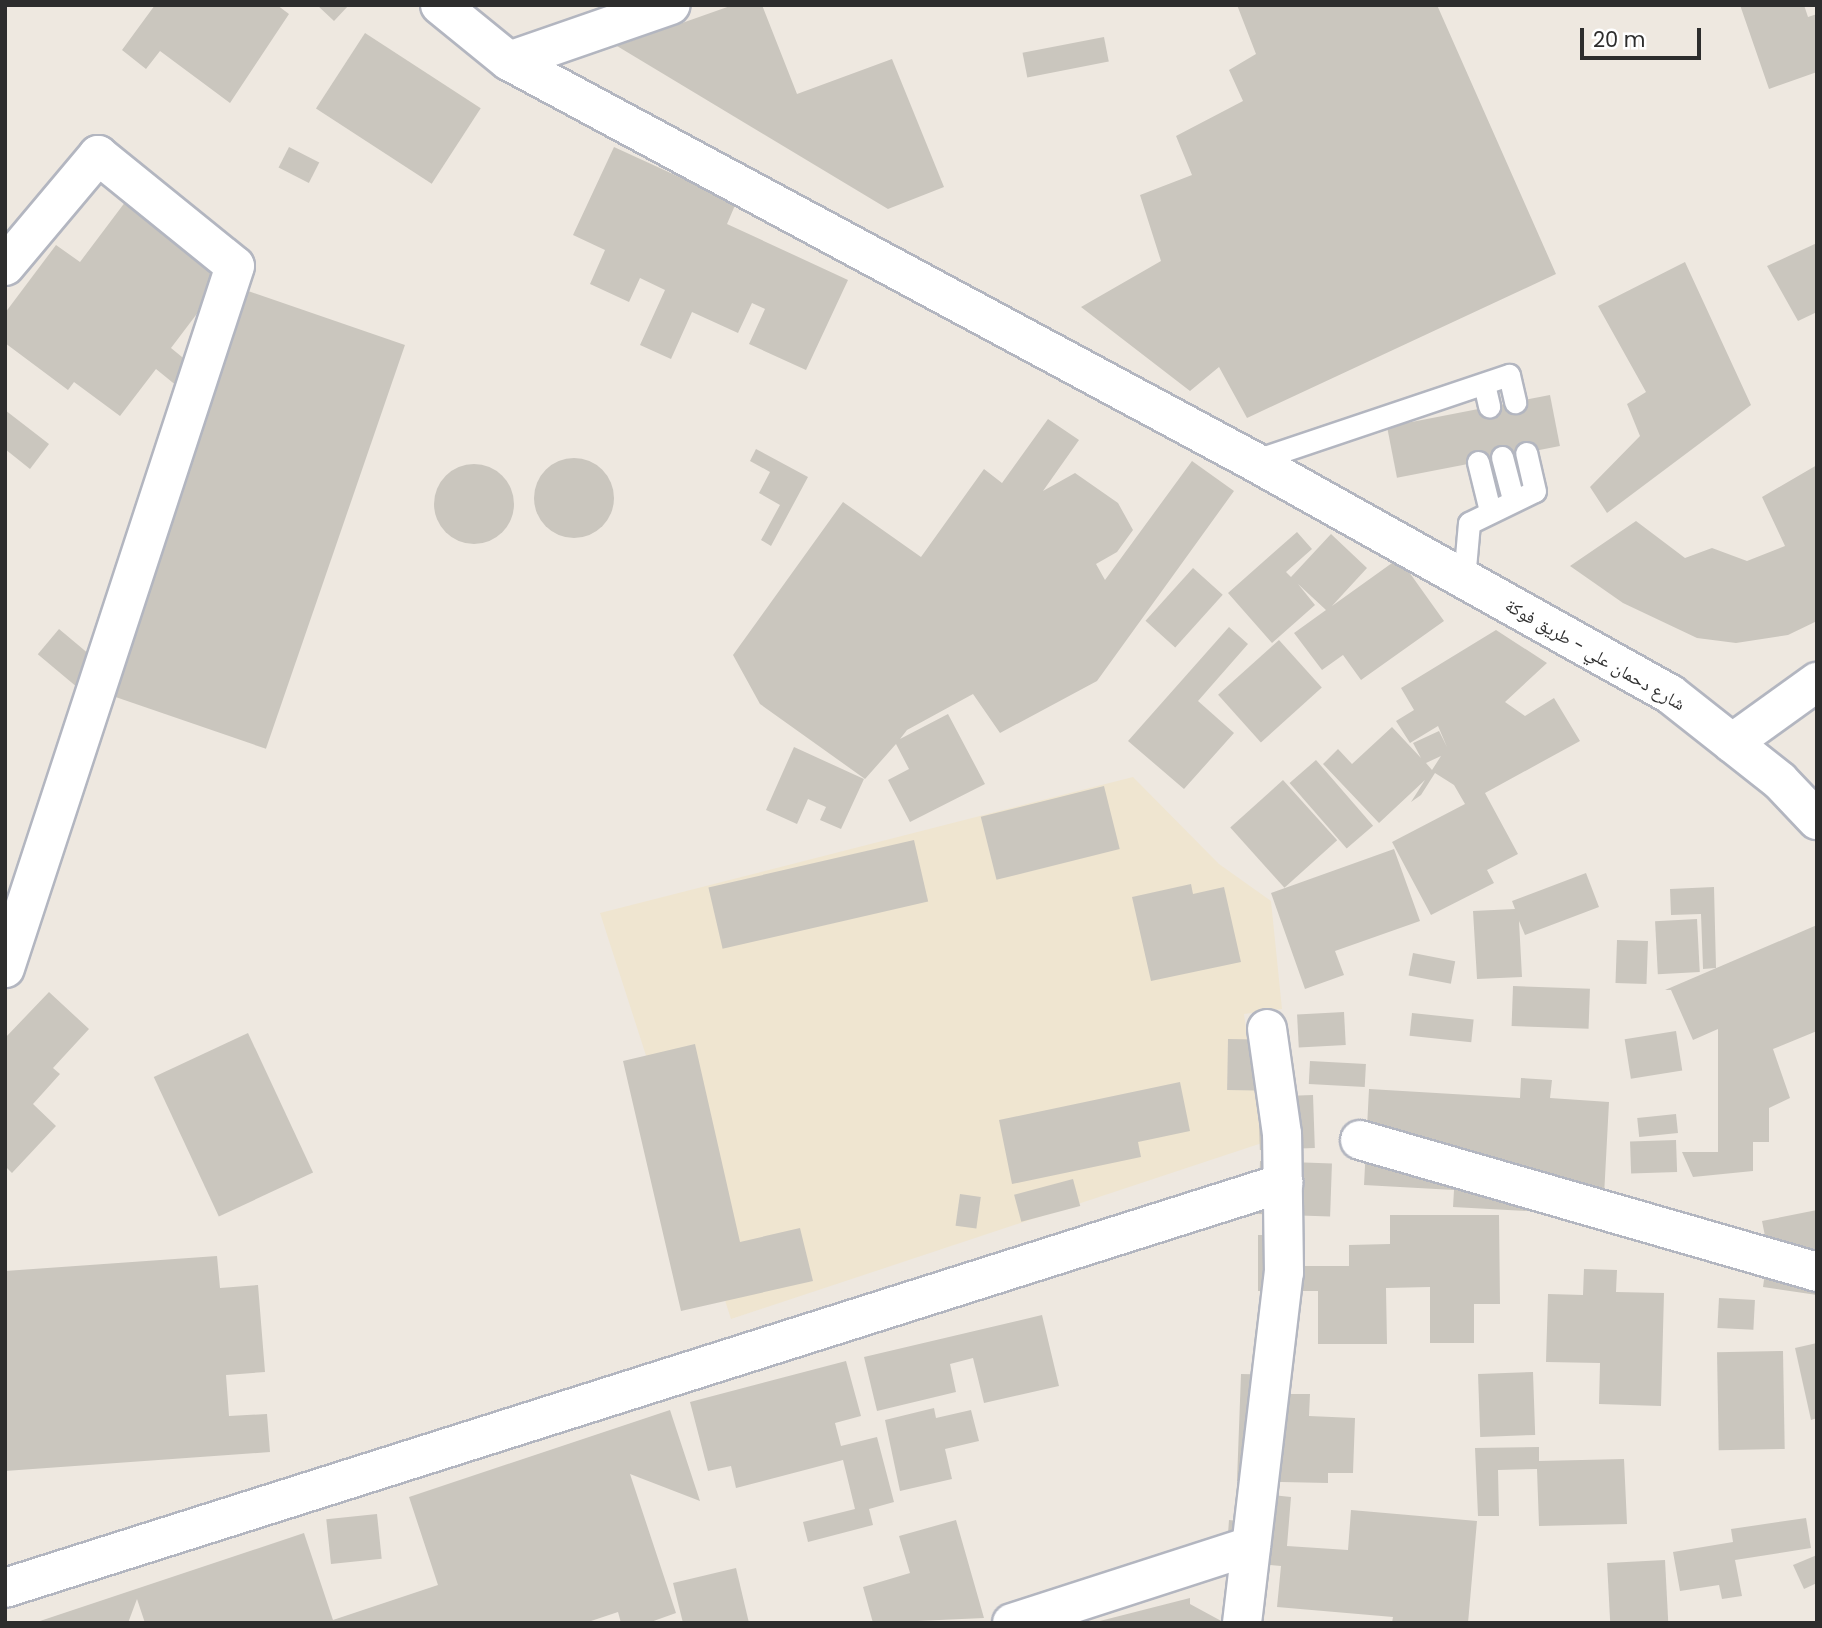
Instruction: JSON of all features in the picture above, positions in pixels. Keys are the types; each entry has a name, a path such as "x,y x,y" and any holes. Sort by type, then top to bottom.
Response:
{"street":[{"name":"شارع دحمان علي - طريق فوكة","path":"440,5 509,61 1252,461 1670,694 1732,743 1817,820"},
{"path":"509,61 671,5"},
{"path":"5,266 98,155 235,266 5,968"},
{"path":"1732,743 1817,682"},
{"path":"1242,1623 1284,1273 1283,1183 1266,1029"},
{"path":"1360,1140 1817,1272"},
{"path":"5,1588 1283,1183"},
{"path":"1012,1623 1251,1546"}],"lane":[{"path":"1252,461 1463,401 1484,383 1509,375 1515,402"},
{"path":"1484,383 1489,406"},
{"path":"1464,579 1469,523 1513,499 1535,491 1526,453"},
{"path":"1502,457 1513,499"},
{"path":"1478,462 1490,512"}],"shaded area":[{"path":"1133,777 1219,864 1271,901 1282,1009 1244,1014 1262,1143 731,1319 600,913"}],"building":[{"path":"155,5 277,5 289,14 230,103 160,51 146,69 122,50"},
{"path":"317,5 349,5 334,21"},
{"path":"733,5 762,5 797,94 892,59 944,187 888,209 617,46"},
{"path":"1237,5 1437,5 1556,274 1247,418 1219,367 1190,391 1081,307 1161,261 1140,195 1192,175 1176,136 1243,101 1229,70 1256,54"},
{"path":"1740,5 1804,5 1808,17 1817,14 1817,72 1769,89"},
{"path":"365,33 481,108 432,184 316,108"},
{"path":"1104,37 1109,62 1027,77 1023,53"},
{"path":"289,147 319,162 309,183 279,167"},
{"path":"614,147 736,203 727,224 848,280 806,370 749,344 765,309 752,303 738,333 692,312 671,359 640,345 665,290 640,278 629,302 590,284 605,250 573,235"},
{"path":"135,189 205,219 246,249 171,348 204,375 188,395 156,369 120,416 74,382 68,390 5,343 5,313 56,245 80,262"},
{"path":"1817,243 1817,312 1798,321 1767,266"},
{"path":"1685,262 1751,405 1607,513 1590,487 1640,436 1627,404 1646,392 1598,306"},
{"path":"248,291 405,345 266,749 109,695"},
{"path":"1550,395 1560,446 1397,478 1387,427"},
{"path":"5,410 49,444 30,469 5,449"},
{"path":"1048,419 1079,440 1043,491 1075,473 1118,503 1133,530 1117,552 1096,564 1105,580 1192,461 1234,491 1097,681 1000,733 973,694 907,730 900,739 948,714 985,784 910,822 888,780 909,769 896,744 865,779 760,704 733,655 843,502 921,557 984,469 1002,483"},
{"path":"756,449 808,477 771,546 761,540 780,505 759,493 770,472 750,461"},
{"path":"566,458 582,458 603,469 614,490 614,506 603,527 582,538 566,538 552,532 540,520 534,506 534,490 540,476 552,464"},
{"path":"466,464 482,464 503,475 514,496 514,512 503,533 482,544 466,544 452,538 440,526 434,512 434,496 440,482 452,470"},
{"path":"1817,465 1817,621 1788,635 1736,643 1697,638 1623,603 1570,566 1636,521 1685,558 1712,548 1747,561 1785,546 1762,497"},
{"path":"1297,532 1312,549 1286,572 1291,577 1331,534 1367,568 1332,606 1399,558 1444,621 1361,680 1343,655 1322,670 1294,633 1326,610 1298,584 1315,605 1272,643 1228,593"},
{"path":"1193,568 1223,595 1175,648 1145,621"},
{"path":"1229,627 1248,644 1198,701 1234,733 1184,789 1128,741"},
{"path":"59,629 100,663 78,688 38,654"},
{"path":"1496,630 1547,663 1505,702 1525,716 1554,698 1580,741 1485,793 1518,854 1487,870 1494,883 1431,915 1392,842 1465,804 1454,785 1435,773 1421,795 1411,802 1425,780 1379,823 1323,764 1338,749 1352,764 1392,727 1421,758 1413,743 1439,731 1447,747 1438,726 1410,743 1396,721 1414,710 1401,688","holes":["1441,756 1432,770 1426,763"]},
{"path":"1279,640 1322,688 1261,742 1218,695"},
{"path":"794,747 864,779 841,829 820,820 826,807 808,799 797,824 766,810"},
{"path":"1316,760 1373,826 1347,849 1290,783"},
{"path":"1283,780 1337,840 1284,888 1230,828"},
{"path":"1104,786 1120,849 996,880 981,817"},
{"path":"914,840 928,901 723,949 708,887"},
{"path":"1394,849 1420,921 1335,951 1344,975 1305,989 1271,893"},
{"path":"1586,873 1599,907 1525,935 1519,921 1522,977 1477,979 1473,911 1515,909 1512,901"},
{"path":"1191,884 1193,894 1224,887 1241,962 1151,981 1132,897"},
{"path":"1714,887 1716,968 1703,969 1701,914 1671,915 1670,889"},
{"path":"1697,919 1700,972 1658,974 1655,921"},
{"path":"1817,925 1817,1031 1773,1049 1790,1098 1769,1108 1769,1142 1753,1142 1753,1171 1693,1177 1682,1152 1718,1152 1718,1029 1693,1040 1671,990 1665,990"},
{"path":"1617,940 1648,941 1646,984 1615,983"},
{"path":"1413,953 1455,961 1451,984 1409,976"},
{"path":"1513,986 1590,989 1589,1029 1512,1026"},
{"path":"49,992 89,1029 53,1068 60,1074 33,1104 56,1126 12,1173 5,1166 5,1038"},
{"path":"1344,1012 1346,1045 1299,1047 1297,1014"},
{"path":"1412,1013 1474,1019 1471,1042 1410,1036"},
{"path":"1676,1031 1682,1071 1631,1079 1625,1039"},
{"path":"248,1033 313,1173 219,1217 154,1077"},
{"path":"1228,1039 1271,1040 1270,1091 1227,1090"},
{"path":"695,1044 740,1242 800,1228 813,1281 681,1311 623,1061"},
{"path":"1310,1061 1366,1064 1365,1087 1309,1084"},
{"path":"1521,1078 1552,1080 1550,1098 1609,1102 1603,1215 1453,1207 1454,1190 1364,1185 1369,1089 1520,1098"},
{"path":"1180,1082 1190,1131 1138,1142 1141,1157 1012,1184 999,1120"},
{"path":"1313,1095 1315,1148 1260,1150 1258,1097"},
{"path":"1676,1114 1678,1133 1639,1137 1637,1118"},
{"path":"1676,1140 1677,1172 1631,1174 1630,1142"},
{"path":"1260,1161 1332,1164 1330,1216 1258,1214"},
{"path":"1073,1179 1080,1206 1021,1222 1014,1195"},
{"path":"960,1194 981,1197 976,1229 956,1226"},
{"path":"1817,1210 1817,1295 1763,1287 1768,1251 1762,1221"},
{"path":"1390,1215 1499,1215 1500,1304 1474,1304 1474,1343 1430,1343 1430,1287 1386,1288 1387,1344 1318,1344 1318,1291 1258,1291 1258,1235 1297,1235 1297,1266 1349,1266 1349,1245 1390,1244"},
{"path":"217,1256 220,1288 258,1285 265,1372 226,1375 229,1416 267,1414 270,1452 5,1471 5,1271"},
{"path":"1584,1269 1617,1270 1616,1292 1664,1293 1661,1406 1599,1404 1600,1363 1546,1362 1548,1294 1583,1295"},
{"path":"1719,1298 1755,1300 1753,1330 1717,1328"},
{"path":"1042,1315 1059,1386 984,1403 973,1358 950,1364 956,1392 877,1411 864,1357"},
{"path":"1817,1343 1817,1418 1811,1420 1795,1348"},
{"path":"1783,1351 1785,1449 1719,1450 1717,1352"},
{"path":"846,1361 861,1416 835,1423 841,1446 877,1437 894,1502 869,1509 873,1525 808,1542 803,1522 855,1509 843,1460 736,1488 731,1466 708,1471 690,1402"},
{"path":"1533,1372 1535,1435 1480,1437 1478,1374"},
{"path":"1241,1374 1280,1375 1279,1394 1310,1394 1309,1416 1355,1418 1353,1473 1328,1473 1328,1483 1237,1481"},
{"path":"934,1408 936,1418 971,1410 979,1441 945,1449 952,1479 900,1491 885,1420"},
{"path":"670,1410 700,1501 630,1474 676,1613 648,1623 621,1623 618,1612 585,1623 145,1623 137,1599 128,1623 34,1623 304,1533 333,1620 438,1585 409,1497"},
{"path":"1539,1447 1539,1461 1624,1459 1627,1524 1539,1526 1537,1469 1498,1470 1499,1516 1478,1516 1475,1448"},
{"path":"1272,1495 1291,1497 1287,1546 1348,1550 1351,1510 1477,1521 1468,1623 1392,1623 1393,1617 1277,1607 1281,1566 1226,1561 1229,1520 1269,1524"},
{"path":"377,1514 382,1559 331,1564 326,1519"},
{"path":"1806,1518 1811,1548 1735,1560 1742,1596 1722,1599 1719,1585 1680,1591 1673,1552 1733,1542 1731,1529"},
{"path":"956,1520 984,1618 873,1623 863,1587 910,1573 899,1536"},
{"path":"1817,1555 1817,1583 1804,1589 1793,1565"},
{"path":"1665,1560 1668,1623 1610,1623 1607,1563"},
{"path":"736,1568 749,1623 683,1623 673,1583"},
{"path":"1190,1598 1190,1604 1225,1623 1092,1623"}]}
